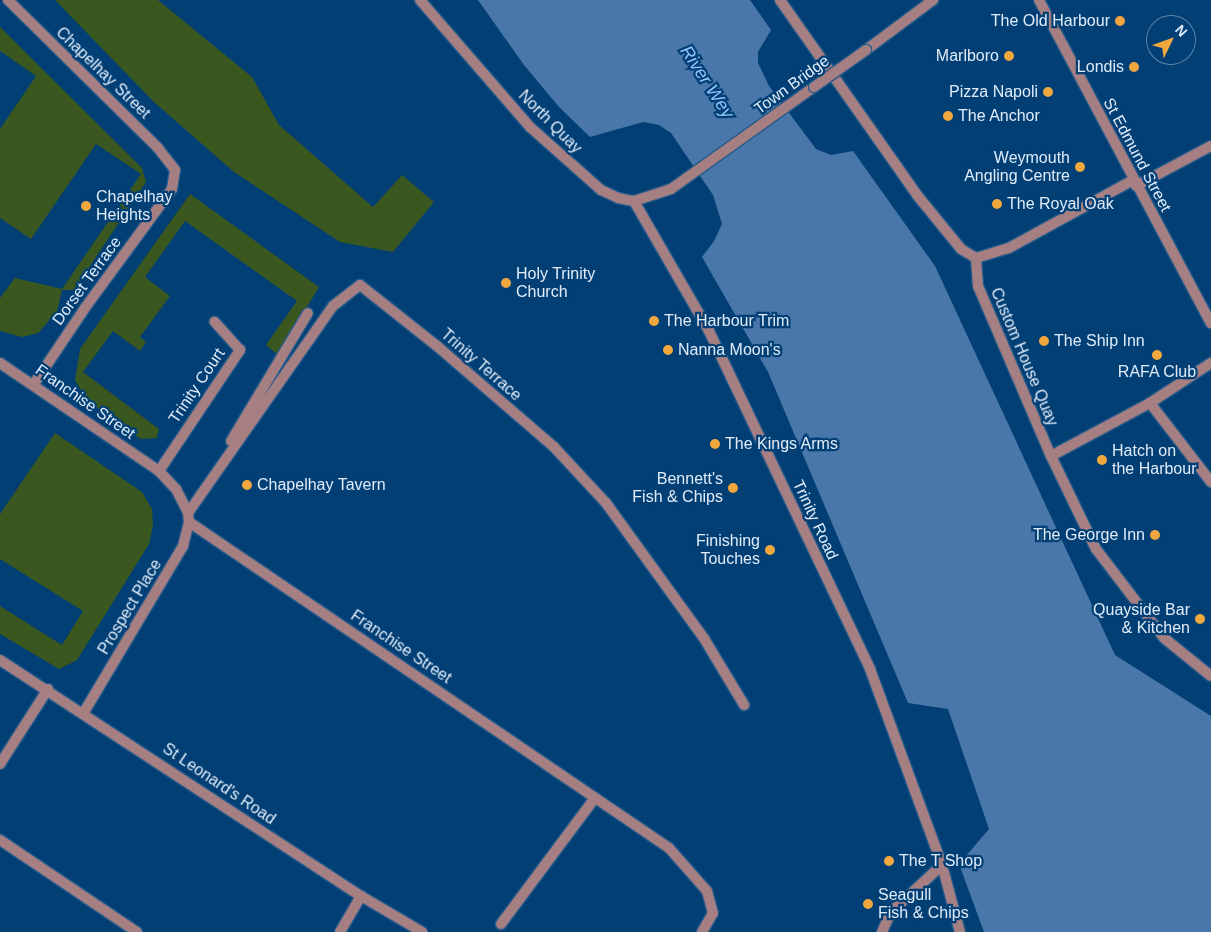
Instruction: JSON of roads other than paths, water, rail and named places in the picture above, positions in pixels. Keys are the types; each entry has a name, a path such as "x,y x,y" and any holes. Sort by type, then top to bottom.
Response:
{"street":[{"name":"Chapelhay Street","path":"8,0 158,148 175,170"},
{"name":"North Quay","path":"420,0 530,127 601,190 634,201"},
{"path":"780,0 917,195 962,249 976,258 1009,248 1134,183 1211,146"},
{"name":"Town Bridge","path":"634,201 671,189 933,0"},
{"name":"St Edmund Street","path":"1039,0 1134,183 1211,323"},
{"name":"Dorset Terrace","path":"34,384 85,308 172,189 175,170"},
{"name":"Trinity Road","path":"634,201 646,227 709,331 870,669 942,865 960,932"},
{"name":"Custom House Quay","path":"976,258 978,286 1051,456 1096,549 1164,638 1211,676"},
{"name":"Trinity Terrace","path":"189,517 333,306 360,286 437,346 554,447 606,503 704,640 744,705"},
{"path":"189,517 308,313"},
{"name":"Trinity Court","path":"159,471 240,350 215,322"},
{"name":"Franchise Street","path":"0,363 34,384 159,471 176,489 189,517 669,848 707,891 714,914 702,932"},
{"path":"1051,456 1150,403 1211,363"},
{"path":"1150,403 1211,482"},
{"name":"Prospect Place","path":"84,712 183,546 189,517"},
{"name":"St Leonard's Road","path":"0,660 84,712 361,896 422,932"},
{"path":"0,764 48,689"},
{"path":"501,924 595,798"},
{"path":"0,840 137,932"},
{"path":"882,932 891,912 942,865"},
{"path":"340,932 361,896"}],"water":[{"name":"River Wey","path":"478,0 750,0 771,30 758,52 758,63 769,86 816,149 831,155 853,151 935,266 1115,655 1211,716 1211,932 984,932 959,864 989,829 948,709 908,703 768,372 702,257 714,241 722,224 713,195 671,133 659,125 643,122 590,137 559,107 524,65"}],"place":[{"name":"The Old Harbour","path":"1120,21"},
{"name":"Marlboro","path":"1009,56"},
{"name":"Londis","path":"1134,67"},
{"name":"Pizza Napoli","path":"1048,92"},
{"name":"The Anchor","path":"948,116"},
{"name":"Weymouth Angling Centre","path":"1080,167"},
{"name":"The Royal Oak","path":"997,204"},
{"name":"Chapelhay Heights","path":"86,206"},
{"name":"Holy Trinity Church","path":"506,283"},
{"name":"The Harbour Trim","path":"654,321"},
{"name":"The Ship Inn","path":"1044,341"},
{"name":"Nanna Moon's","path":"668,350"},
{"name":"RAFA Club","path":"1157,355"},
{"name":"The Kings Arms","path":"715,444"},
{"name":"Hatch on the Harbour","path":"1102,460"},
{"name":"Chapelhay Tavern","path":"247,485"},
{"name":"Bennett's Fish & Chips","path":"733,488"},
{"name":"The George Inn","path":"1155,535"},
{"name":"Finishing Touches","path":"770,550"},
{"name":"Quayside Bar & Kitchen","path":"1200,619"},
{"name":"The T Shop","path":"889,861"},
{"name":"Seagull Fish & Chips","path":"868,904"}]}
